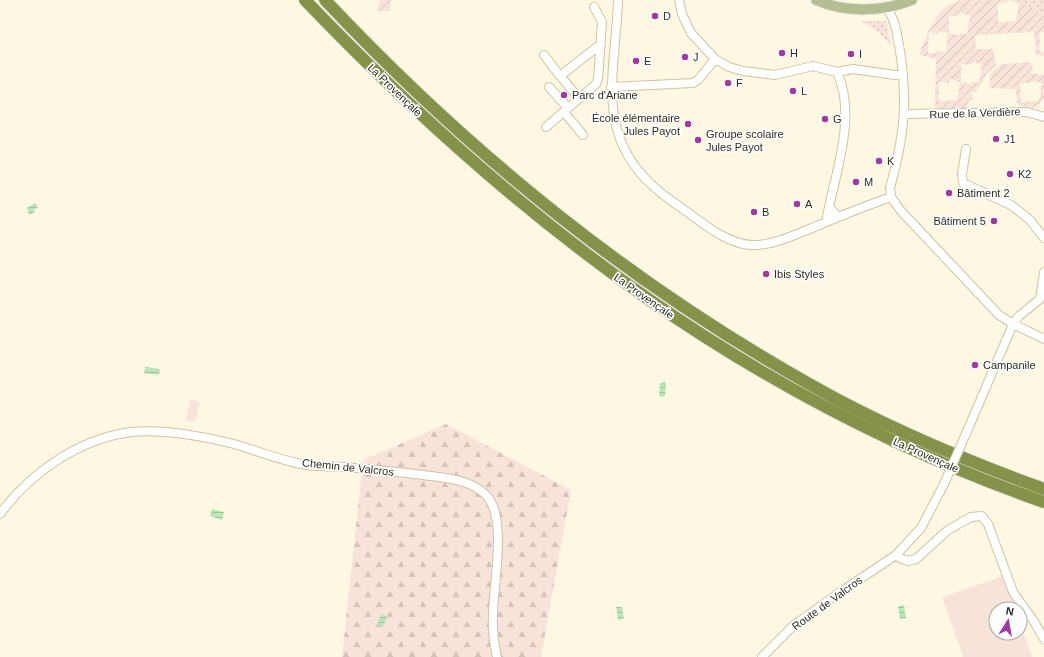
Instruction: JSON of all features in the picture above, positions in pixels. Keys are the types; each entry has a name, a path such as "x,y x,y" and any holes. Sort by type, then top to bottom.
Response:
{"highway":[{"name":"La Provençale","path":"305,0 345,42 426,119 506,190 588,256 678,320 776,381 857,424 942,463 996,485 1044,502"},
{"name":"La Provençale","path":"325,0 406,81 513,178 618,261 697,317 812,386 865,413 931,445 1044,489"}],"main road":[{"path":"816,0 837,7 852,9 900,5 912,0"}],"street":[{"path":"618,0 611,87 612,105 620,142 628,156 653,186 709,228 732,240 754,245 782,240 891,196"},
{"path":"679,0 682,14 691,33 715,59 729,67 775,75 813,66 837,72 853,69 891,75 903,74"},
{"path":"900,5 894,21 903,74 905,114 901,147 890,188 891,196 901,211 981,297 1003,318 1044,338"},
{"path":"546,127 598,79 602,22 594,7"},
{"path":"886,7 894,21"},
{"path":"560,76 601,44"},
{"path":"544,55 579,98"},
{"path":"611,87 693,83 699,79 715,59"},
{"path":"826,222 840,159 845,117 843,85 837,72"},
{"path":"549,87 583,135"},
{"name":"Rue de la Verdière","path":"905,114 1027,112 1044,117"},
{"path":"966,149 962,174 963,183 1011,205 1030,220 1044,238"},
{"path":"829,207 838,217"},
{"path":"1013,324 1019,316 1040,299 1044,272"},
{"name":"Route de Valcros","path":"762,657 793,626 896,555 921,528 944,484 1013,324"},
{"name":"Chemin de Valcros","path":"0,514 11,499 30,481 65,455 81,446 103,438 132,432 171,433 205,438 307,465 376,469 459,481 476,487 486,495 497,518 499,535 493,617 497,657"},
{"path":"896,555 908,561 916,560 948,530 971,517 982,516 988,524 1013,592 1033,620 1044,639"}],"green space":[{"path":"380,0 391,0 390,11 377,11"},
{"path":"961,0 1008,0 1020,0 1044,16 1044,32 1040,32 1039,50 1044,53 1044,56 1036,54 1034,32 975,35 976,49 993,49 996,66 987,73 977,91 972,93 972,100 969,100 967,108 935,109 936,59 920,55 930,27 934,20 949,5","holes":["1008,0 1019,3 1016,21 998,22 998,3 1007,3","960,13 970,16 967,34 960,33 959,35 949,33 949,16 959,16","938,31 948,33 946,52 938,51 937,53 928,53 929,32 937,34","972,62 982,64 979,83 972,82 972,80 971,84 961,82 961,64 971,65","950,79 960,82 957,100 939,101 939,82 949,83"]},
{"path":"1020,0 1044,0 1044,16"},
{"path":"861,21 886,21 891,45 877,31"},
{"path":"1029,62 1033,65 1031,73 1044,75 1044,98 1037,108 1017,105 1016,89 989,88 990,74 1001,64","holes":["1031,81 1042,83 1039,101 1021,102 1020,83 1030,83"]},
{"path":"190,399 200,402 195,422 186,420"},
{"path":"446,424 571,490 541,657 342,657 363,460"},
{"path":"1004,576 1013,601 988,601 988,641 1027,641 1032,657 963,657 942,597"}],"shaded area":[{"path":"35,203 38,207 34,210 35,212 29,215 27,208"},
{"path":"145,367 160,369 159,375 144,373"},
{"path":"665,382 665,396 661,397 659,395 660,383"},
{"path":"212,509 224,512 222,520 210,516"},
{"path":"904,605 906,618 900,619 898,606"},
{"path":"616,607 622,607 624,619 618,620"},
{"path":"381,614 387,617 383,627 377,624"}],"place":[{"name":"D","path":"655,16"},
{"name":"H","path":"782,53"},
{"name":"I","path":"851,54"},
{"name":"J","path":"685,57"},
{"name":"E","path":"636,61"},
{"name":"F","path":"728,83"},
{"name":"L","path":"793,91"},
{"name":"Parc d'Ariane","path":"564,95"},
{"name":"G","path":"825,119"},
{"name":"École élémentaire Jules Payot","path":"688,124"},
{"name":"J1","path":"996,139"},
{"name":"Groupe scolaire Jules Payot","path":"698,140"},
{"name":"K","path":"879,161"},
{"name":"K2","path":"1010,174"},
{"name":"M","path":"856,182"},
{"name":"Bâtiment 2","path":"949,193"},
{"name":"A","path":"797,204"},
{"name":"B","path":"754,212"},
{"name":"Bâtiment 5","path":"994,221"},
{"name":"Ibis Styles","path":"766,274"},
{"name":"Campanile","path":"975,365"}]}
